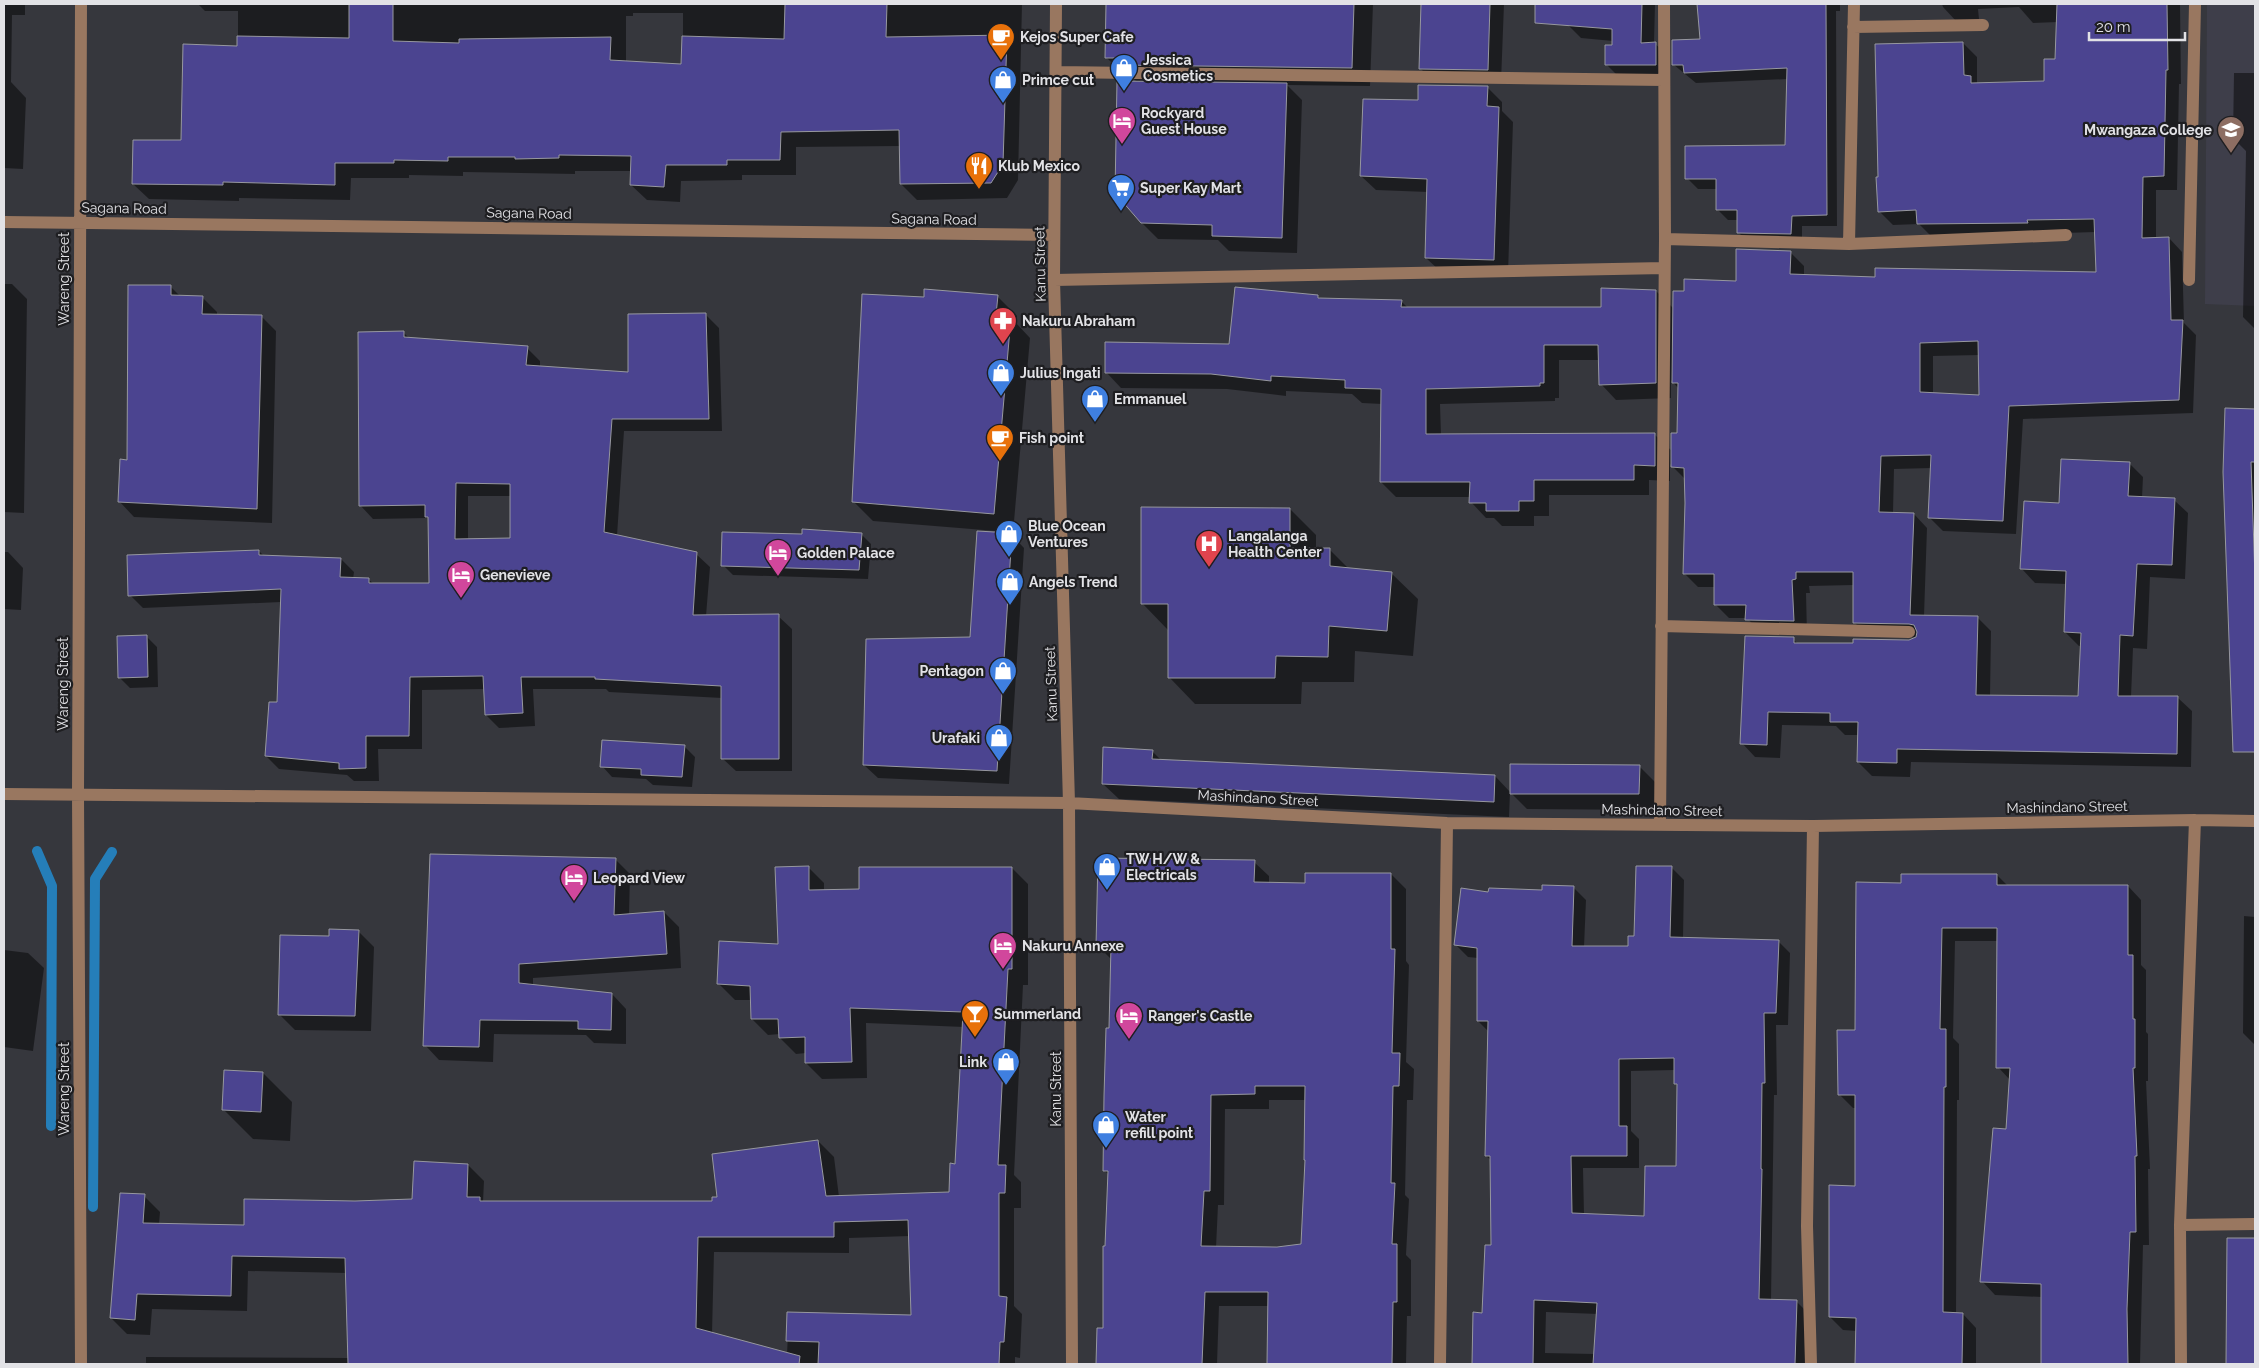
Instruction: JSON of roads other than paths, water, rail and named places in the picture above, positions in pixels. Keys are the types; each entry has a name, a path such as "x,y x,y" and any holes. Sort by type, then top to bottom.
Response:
{"street":[{"name":"Wareng Street","path":"80,4 78,794 81,1364"},
{"name":"Kanu Street","path":"1056,4 1054,280 1070,803 1072,1364"},
{"path":"1660,824 1664,4"},
{"path":"1849,244 1854,4"},
{"path":"2189,280 2195,4"},
{"path":"1853,27 1983,24"},
{"path":"1056,72 1664,80"},
{"name":"Sagana Road","path":"4,222 1054,235"},
{"path":"1664,238 1849,244 2066,235"},
{"path":"1054,280 1664,268"},
{"path":"1661,626 1909,632"},
{"name":"Mashindano Street","path":"4,794 1070,803 1447,823 1813,826 2196,820 2255,821"},
{"path":"2181,1364 2180,1225 2196,820"},
{"path":"1440,1364 1447,823"},
{"path":"1811,1364 1807,1226 1813,826"},
{"path":"2180,1225 2255,1224"}],"waterway":[{"path":"37,851 52,886 51,1126"},
{"path":"93,1207 95,879 112,852"}],"place":[{"name":"Kejos Super Cafe","path":"1001,61"},
{"name":"Jessica Cosmetics","path":"1124,92"},
{"name":"Primce cut","path":"1003,104"},
{"name":"Rockyard Guest House","path":"1122,145"},
{"name":"Mwangaza College","path":"2231,154"},
{"name":"Klub Mexico","path":"979,190"},
{"name":"Super Kay Mart","path":"1121,212"},
{"name":"Nakuru Abraham","path":"1003,345"},
{"name":"Julius Ingati","path":"1001,397"},
{"name":"Emmanuel","path":"1095,423"},
{"name":"Fish point","path":"1000,462"},
{"name":"Blue Ocean Ventures","path":"1009,558"},
{"name":"Langalanga Health Center","path":"1209,568"},
{"name":"Golden Palace","path":"778,577"},
{"name":"Genevieve","path":"461,599"},
{"name":"Angels Trend","path":"1010,606"},
{"name":"Pentagon","path":"1003,695"},
{"name":"Urafaki","path":"999,762"},
{"name":"TW H/W & Electricals","path":"1107,891"},
{"name":"Leopard View","path":"574,902"},
{"name":"Nakuru Annexe","path":"1003,970"},
{"name":"Summerland","path":"975,1038"},
{"name":"Ranger's Castle","path":"1129,1040"},
{"name":"Link","path":"1006,1086"},
{"name":"Water refill point","path":"1106,1149"}]}
